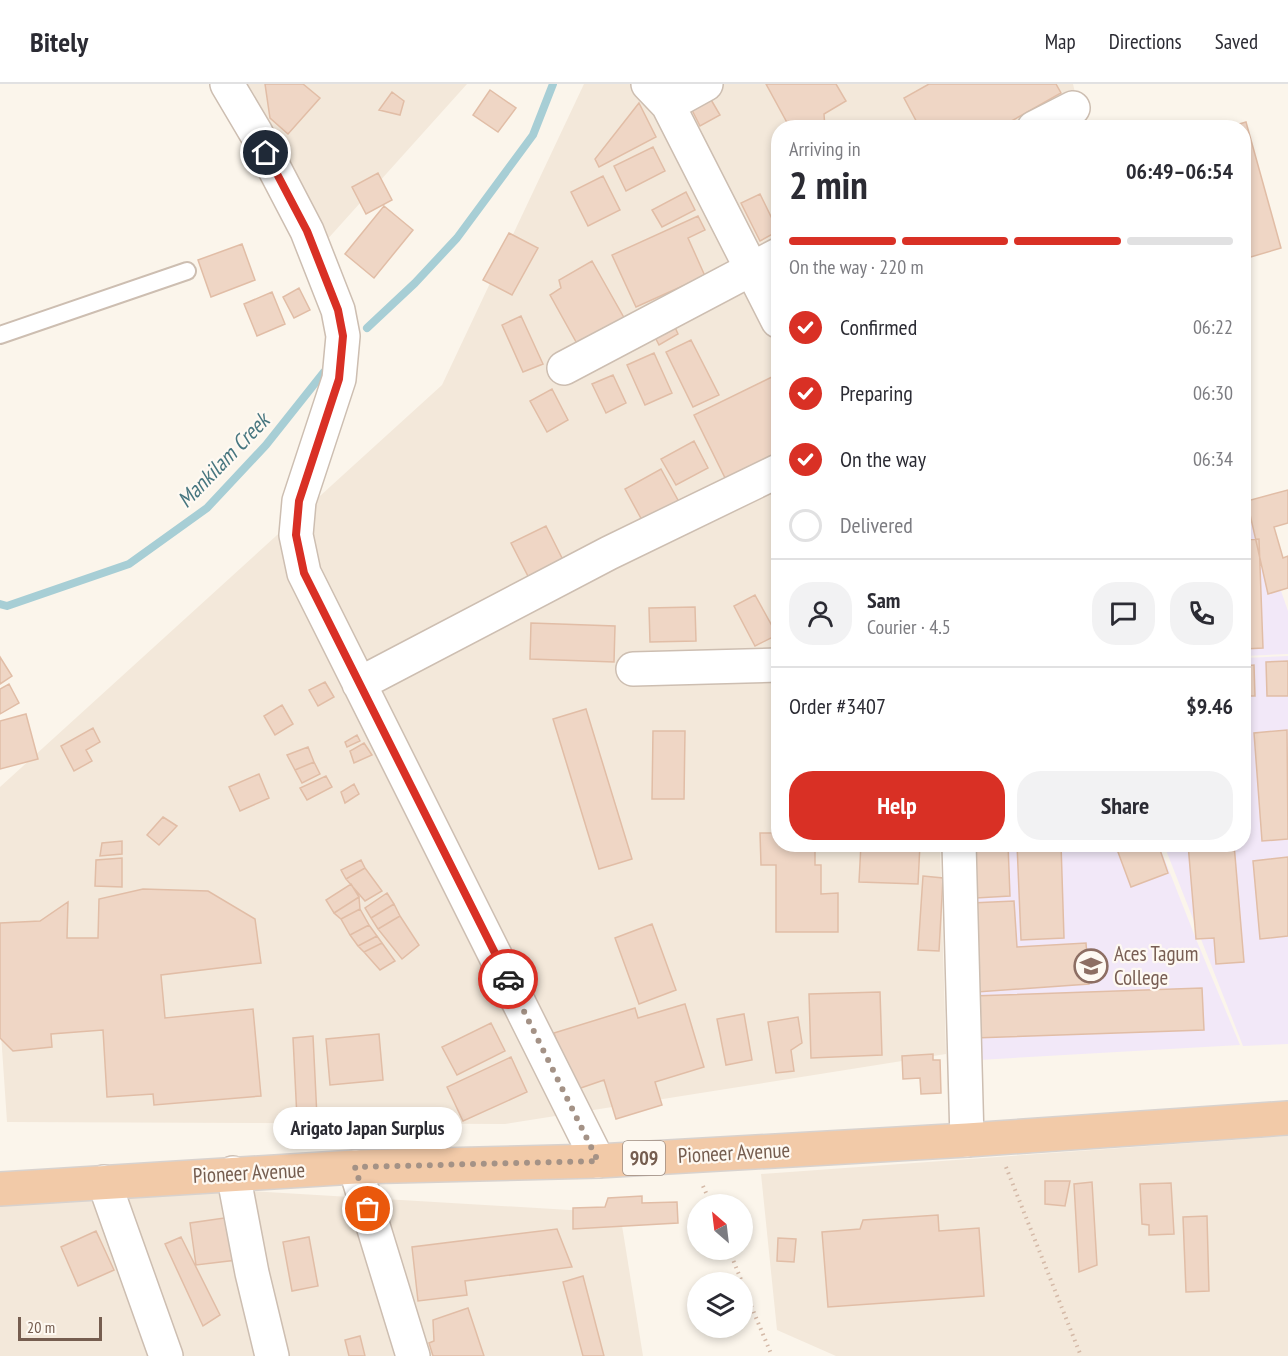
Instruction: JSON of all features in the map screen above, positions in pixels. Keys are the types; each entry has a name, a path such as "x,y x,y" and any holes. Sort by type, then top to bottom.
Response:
{"highway":[{"name":"Pioneer Avenue","path":"0,1190 233,1173 355,1167 598,1161 981,1139 1288,1118"}],"street":[{"path":"227,84 256,133 307,231 338,310 343,336 339,379 299,501 296,535 304,573 598,1161"},
{"path":"706,84 658,94 765,262 771,289"},
{"path":"1050,120 1073,108"},
{"path":"564,368 765,262"},
{"path":"359,684 609,554 771,474"},
{"path":"633,669 771,665"},
{"path":"960,852 981,1139"},
{"path":"355,1167 412,1356"},
{"path":"233,1173 252,1273 272,1356"},
{"path":"104,1182 166,1356"}],"lane":[{"path":"0,335 187,271"}],"path":[{"path":"981,1139 1082,1356"},
{"path":"753,1310 772,1356"}],"shaded area":[{"path":"210,84 467,84 316,252"},
{"path":"584,84 1073,84 1081,120 771,120 771,852 940,852 946,1054 505,1124 7,1122 0,1019 0,787 442,385"},
{"path":"1251,504 1288,611 1288,654 1251,656"},
{"path":"1288,656 1288,1044 1243,1046 1167,852 1251,852 1251,658"},
{"name":"Aces Tagum College","path":"973,852 1162,852 1240,1045 979,1060"},
{"path":"1288,1136 1288,1356 836,1356 777,1330 761,1174"},
{"path":"0,1176 620,1213 643,1356 0,1356"}],"building":[{"path":"265,84 303,84 320,98 288,134 270,118"},
{"path":"766,84 836,84 846,101 824,114 824,120 786,120"},
{"path":"929,84 1056,84 1061,93 1013,120 916,120 904,98"},
{"path":"490,90 516,108 498,132 473,115"},
{"path":"392,92 404,101 400,115 379,110"},
{"path":"710,98 720,115 700,126 691,108"},
{"path":"639,103 656,137 599,167 595,159"},
{"path":"1251,140 1281,248 1251,257"},
{"path":"653,147 665,171 626,191 614,166"},
{"path":"378,173 392,200 366,214 352,187"},
{"path":"603,176 620,210 588,226 571,192"},
{"path":"686,192 695,210 662,227 652,210"},
{"path":"760,194 771,217 771,235 760,241 741,203"},
{"path":"384,206 413,230 374,278 345,254"},
{"path":"698,216 705,230 688,238 705,276 636,307 612,255"},
{"path":"509,233 538,248 512,295 483,280"},
{"path":"242,244 255,280 211,297 198,260"},
{"path":"592,261 627,323 580,349 550,295 561,288 559,280"},
{"path":"299,288 310,310 294,318 283,297"},
{"path":"272,292 285,324 257,336 244,304"},
{"path":"521,316 543,364 523,372 502,325"},
{"path":"674,325 678,334 659,345 654,335"},
{"path":"691,340 719,395 693,407 666,352"},
{"path":"654,353 672,393 645,405 627,365"},
{"path":"613,375 626,403 606,413 592,384"},
{"path":"771,377 771,468 730,488 694,415"},
{"path":"552,389 568,420 547,432 530,401"},
{"path":"694,441 708,468 676,485 661,459"},
{"path":"661,469 679,502 643,522 625,489"},
{"path":"1288,490 1288,523 1274,527 1283,558 1288,556 1288,588 1268,594 1251,519 1251,500"},
{"path":"546,526 565,564 531,582 511,543"},
{"path":"1259,539 1263,648 1251,649 1251,540"},
{"path":"755,595 771,624 771,638 755,646 734,606"},
{"path":"695,607 696,641 650,642 649,608"},
{"path":"531,623 615,626 614,662 530,659"},
{"path":"0,657 12,676 0,684"},
{"path":"1288,661 1288,696 1267,696 1266,662"},
{"path":"1251,665 1254,665 1255,696 1251,696"},
{"path":"325,682 334,697 318,706 309,690"},
{"path":"9,684 19,703 0,714 0,689"},
{"path":"282,705 293,724 275,735 264,716"},
{"path":"586,709 632,859 599,869 553,719"},
{"path":"26,714 38,759 0,769 0,721"},
{"path":"93,728 100,742 86,750 92,761 74,771 61,746"},
{"path":"1287,730 1288,839 1262,841 1254,733"},
{"path":"653,731 685,731 684,799 652,799"},
{"path":"357,735 360,741 347,747 345,742"},
{"path":"364,743 372,755 354,763 350,751"},
{"path":"308,747 314,762 295,770 287,755"},
{"path":"314,762 320,774 302,783 295,770"},
{"path":"259,774 269,798 240,811 229,787"},
{"path":"326,776 332,787 307,800 300,788"},
{"path":"354,784 359,794 345,803 341,792"},
{"path":"163,817 177,826 159,845 147,835"},
{"path":"760,833 771,833 771,852 815,852 815,865 821,865 821,894 838,893 838,932 776,932 776,865 761,865"},
{"path":"122,841 122,854 100,856 102,843"},
{"path":"861,852 920,852 918,884 859,882"},
{"path":"973,852 1008,852 1010,896 976,898"},
{"path":"1017,852 1061,852 1064,938 1021,940"},
{"path":"1118,852 1161,852 1168,873 1131,887"},
{"path":"1189,852 1235,852 1244,962 1216,964 1214,938 1196,939"},
{"path":"1288,857 1288,936 1260,939 1253,861"},
{"path":"122,858 122,887 95,886 96,860"},
{"path":"361,860 365,868 346,879 341,870"},
{"path":"365,868 382,891 365,901 346,879"},
{"path":"923,876 943,878 939,951 918,950"},
{"path":"351,884 359,897 334,913 326,900"},
{"path":"143,889 208,891 255,919 261,963 161,975 165,1018 253,1009 261,1096 154,1105 153,1094 107,1097 103,1030 51,1034 52,1047 13,1051 0,1038 0,923 40,921 68,902 67,938 98,938 99,899"},
{"path":"387,893 394,904 371,918 365,908"},
{"path":"359,897 360,909 341,919 334,913"},
{"path":"1014,901 1017,947 1086,943 1089,984 977,992 971,903"},
{"path":"394,904 400,916 378,929 371,918"},
{"path":"360,909 369,925 350,935 341,919"},
{"path":"400,916 419,945 402,959 378,929"},
{"path":"652,924 676,990 639,1004 615,938"},
{"path":"369,925 377,936 358,946 350,935"},
{"path":"377,936 382,943 364,952 358,946"},
{"path":"382,943 395,961 380,970 364,952"},
{"path":"1202,988 1204,1030 974,1038 972,996"},
{"path":"880,992 882,1055 811,1058 809,994"},
{"path":"685,1004 704,1067 655,1082 662,1105 616,1119 604,1080 572,1091 554,1033 635,1008 638,1018"},
{"path":"744,1014 752,1060 726,1065 717,1019"},
{"path":"798,1017 802,1043 791,1050 794,1071 776,1073 768,1022"},
{"path":"491,1023 505,1051 457,1075 442,1047"},
{"path":"379,1034 383,1080 330,1085 326,1039"},
{"path":"313,1036 317,1117 297,1118 293,1038"},
{"path":"933,1054 933,1060 940,1060 941,1093 921,1094 920,1078 903,1079 902,1056"},
{"path":"511,1057 527,1092 463,1121 447,1087"},
{"path":"1045,1181 1070,1181 1065,1206 1045,1204"},
{"path":"1092,1182 1097,1265 1079,1272 1074,1184"},
{"path":"1171,1183 1174,1234 1149,1235 1149,1225 1142,1224 1140,1184"},
{"path":"642,1196 642,1203 677,1202 678,1223 573,1229 573,1208 605,1207 608,1198"},
{"path":"938,1215 939,1231 979,1228 984,1296 828,1307 822,1232 860,1229 863,1220"},
{"path":"1207,1216 1209,1291 1186,1292 1183,1217"},
{"path":"231,1217 237,1260 196,1265 190,1223"},
{"path":"557,1229 572,1267 465,1281 467,1295 418,1301 412,1247"},
{"path":"96,1231 114,1270 78,1286 61,1247"},
{"path":"181,1237 220,1315 203,1326 165,1244"},
{"path":"309,1237 318,1286 292,1291 283,1242"},
{"path":"778,1238 796,1239 794,1262 777,1261"},
{"path":"583,1276 604,1356 583,1356 563,1282"},
{"path":"468,1308 484,1356 433,1356 429,1343 434,1341 433,1320"},
{"path":"360,1336 365,1356 349,1356 345,1340"}],"waterway":[{"name":"Mankilam Creek","path":"367,328 415,283 457,238 533,135 553,84"},
{"name":"Mankilam Creek","path":"0,604 7,606 129,564 207,508 266,445 324,372"}],"way so far":[{"path":"368,1209 355,1167 598,1161 508,979"}],"place":[{"name":"Aces Tagum College","path":"1091,966"},
{"name":"Arigato Japan Surplus","path":"368,1209"}],"route":[{"path":"266,153 307,231 338,310 343,336 339,379 299,501 296,535 304,573 508,979"}]}
